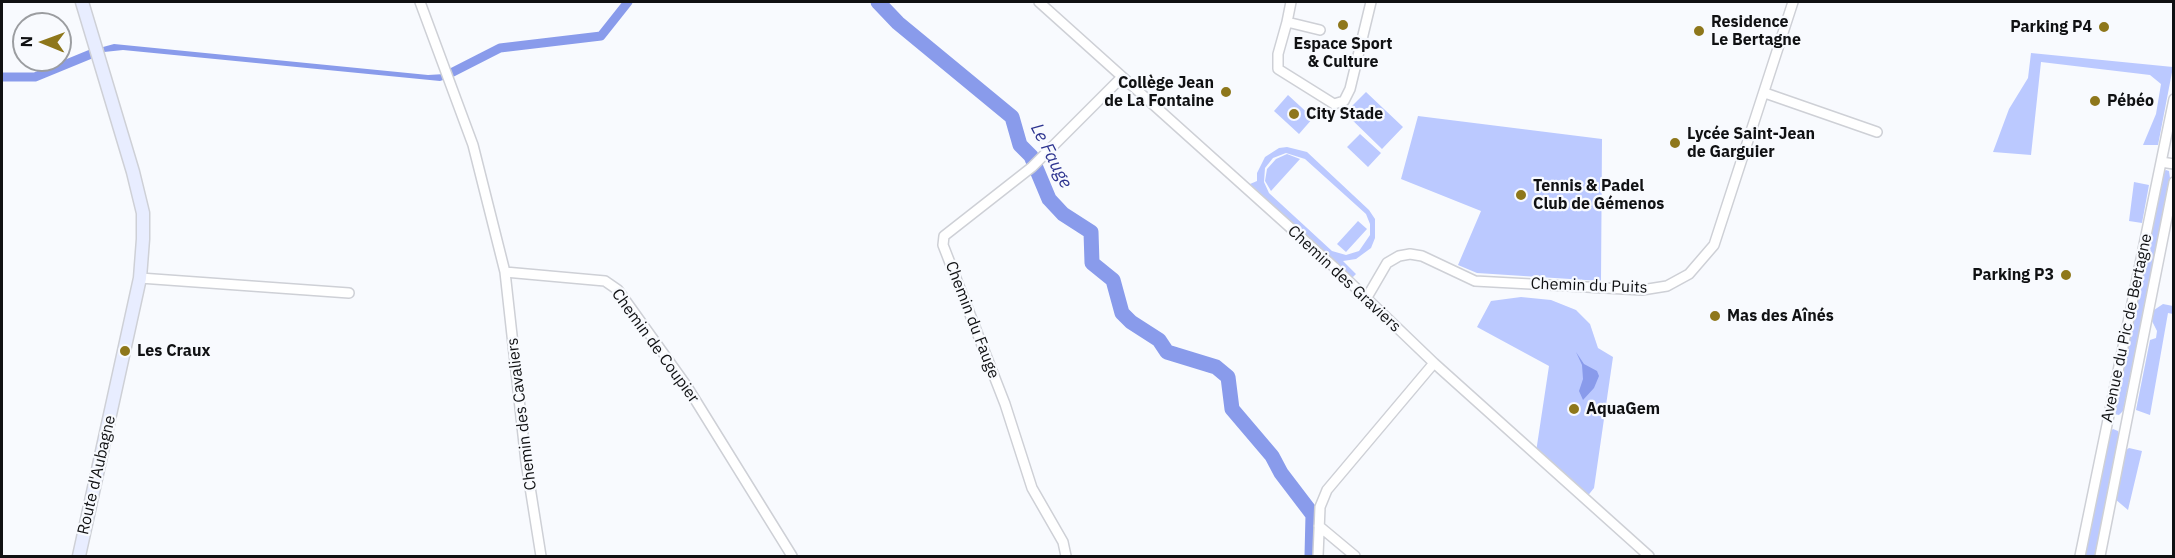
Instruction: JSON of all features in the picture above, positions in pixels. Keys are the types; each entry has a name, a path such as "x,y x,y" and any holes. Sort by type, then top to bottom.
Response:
{"main road":[{"name":"Route d'Aubagne","path":"79,556 140,278 143,213 82,2"}],"street":[{"path":"420,2 473,145 505,272"},
{"name":"Chemin des Graviers","path":"1039,2 1326,260 1434,363 1649,556"},
{"path":"1291,2 1278,54 1278,69 1334,104 1344,101 1350,89 1371,2"},
{"name":"Chemin du Puits","path":"1365,299 1387,263 1399,256 1410,254 1422,256 1474,281 1642,290 1679,280 1698,266 1714,245 1793,2"},
{"path":"1287,22 1320,30"},
{"name":"Chemin du Fauge","path":"1066,556 1063,542 1032,488 1005,404 943,245 944,236 1035,165 1121,78"},
{"path":"1765,93 1877,132"},
{"name":"Avenue du Pic de Bertagne","path":"2080,556 2174,99"},
{"path":"2161,162 2174,164"},
{"name":"Avenue du Pic de Bertagne","path":"2100,556 2174,182"},
{"name":"Chemin des Cavaliers","path":"505,272 526,462 541,556"},
{"name":"Chemin de Coupier","path":"505,272 605,281 618,290 686,386 792,556"},
{"path":"140,278 349,293"},
{"path":"1318,556 1320,507 1327,490 1434,363"},
{"path":"2108,420 2128,423"},
{"path":"1319,526 1355,556"}],"shaded area":[{"path":"114,44 428,75 445,74 446,79 440,81 123,50 104,52 103,47"},
{"path":"2031,53 2173,67 2158,145 2143,145 2156,114 2161,84 2150,75 2041,62 2031,155 1993,152 2009,109 2028,78"},
{"path":"1366,92 1403,127 1382,149 1345,113"},
{"name":"City Stade","path":"1288,95 1313,118 1299,134 1274,111"},
{"name":"Tennis & Padel Club de Gémenos","path":"1418,116 1602,139 1601,281 1477,273 1458,265 1481,211 1401,179"},
{"path":"1360,134 1381,153 1368,167 1347,147"},
{"path":"1287,147 1307,152 1369,210 1375,219 1375,238 1371,248 1356,259 1343,261 1356,274 1352,278 1250,184 1257,181 1257,173 1265,157 1279,148","holes":["1286,153 1305,159 1366,214 1370,224 1370,235 1359,251 1346,255 1332,251 1269,193 1264,182 1265,168 1273,158"]},
{"path":"1287,154 1300,159 1271,191 1265,181 1267,169 1276,159"},
{"path":"2169,171 2170,178 2123,411 2119,415 2114,414 2162,173"},
{"path":"2134,182 2149,185 2142,223 2129,221"},
{"path":"1358,221 1367,229 1346,252 1337,244"},
{"name":"AquaGem","path":"1521,297 1551,300 1576,310 1590,324 1598,348 1613,357 1594,488 1586,498 1536,452 1549,366 1477,327 1491,301"},
{"path":"2163,304 2173,306 2173,314 2168,313 2150,415 2136,410 2150,340 2156,338 2157,331 2152,321 2154,310"},
{"path":"1576,352 1584,364 1597,371 1599,376 1594,388 1583,400 1579,391 1583,379 1582,365"},
{"path":"2113,429 2118,431 2120,437 2095,556 2083,556 2108,433"},
{"path":"2129,448 2142,451 2128,510 2115,499 2126,450"}],"waterway":[{"path":"449,74 500,48 601,36 628,2"},
{"name":"Le Fauge","path":"878,2 898,23 1012,117 1020,145 1031,156 1049,199 1063,214 1091,232 1092,263 1113,280 1122,313 1131,322 1159,340 1167,352 1216,367 1228,377 1232,409 1272,456 1281,473 1313,515 1312,556"},
{"path":"2,77 35,77 91,54"}],"place":[{"name":"Espace Sport & Culture","path":"1343,25"},
{"name":"Parking P4","path":"2104,27"},
{"name":"Residence Le Bertagne","path":"1699,31"},
{"name":"Collège Jean de La Fontaine","path":"1226,92"},
{"name":"Pébéo","path":"2095,101"},
{"name":"City Stade","path":"1294,114"},
{"name":"Lycée Saint-Jean de Garguier","path":"1675,143"},
{"name":"Tennis & Padel Club de Gémenos","path":"1521,195"},
{"name":"Parking P3","path":"2066,275"},
{"name":"Mas des Aînés","path":"1715,316"},
{"name":"Les Craux","path":"125,351"},
{"name":"AquaGem","path":"1574,409"}]}
